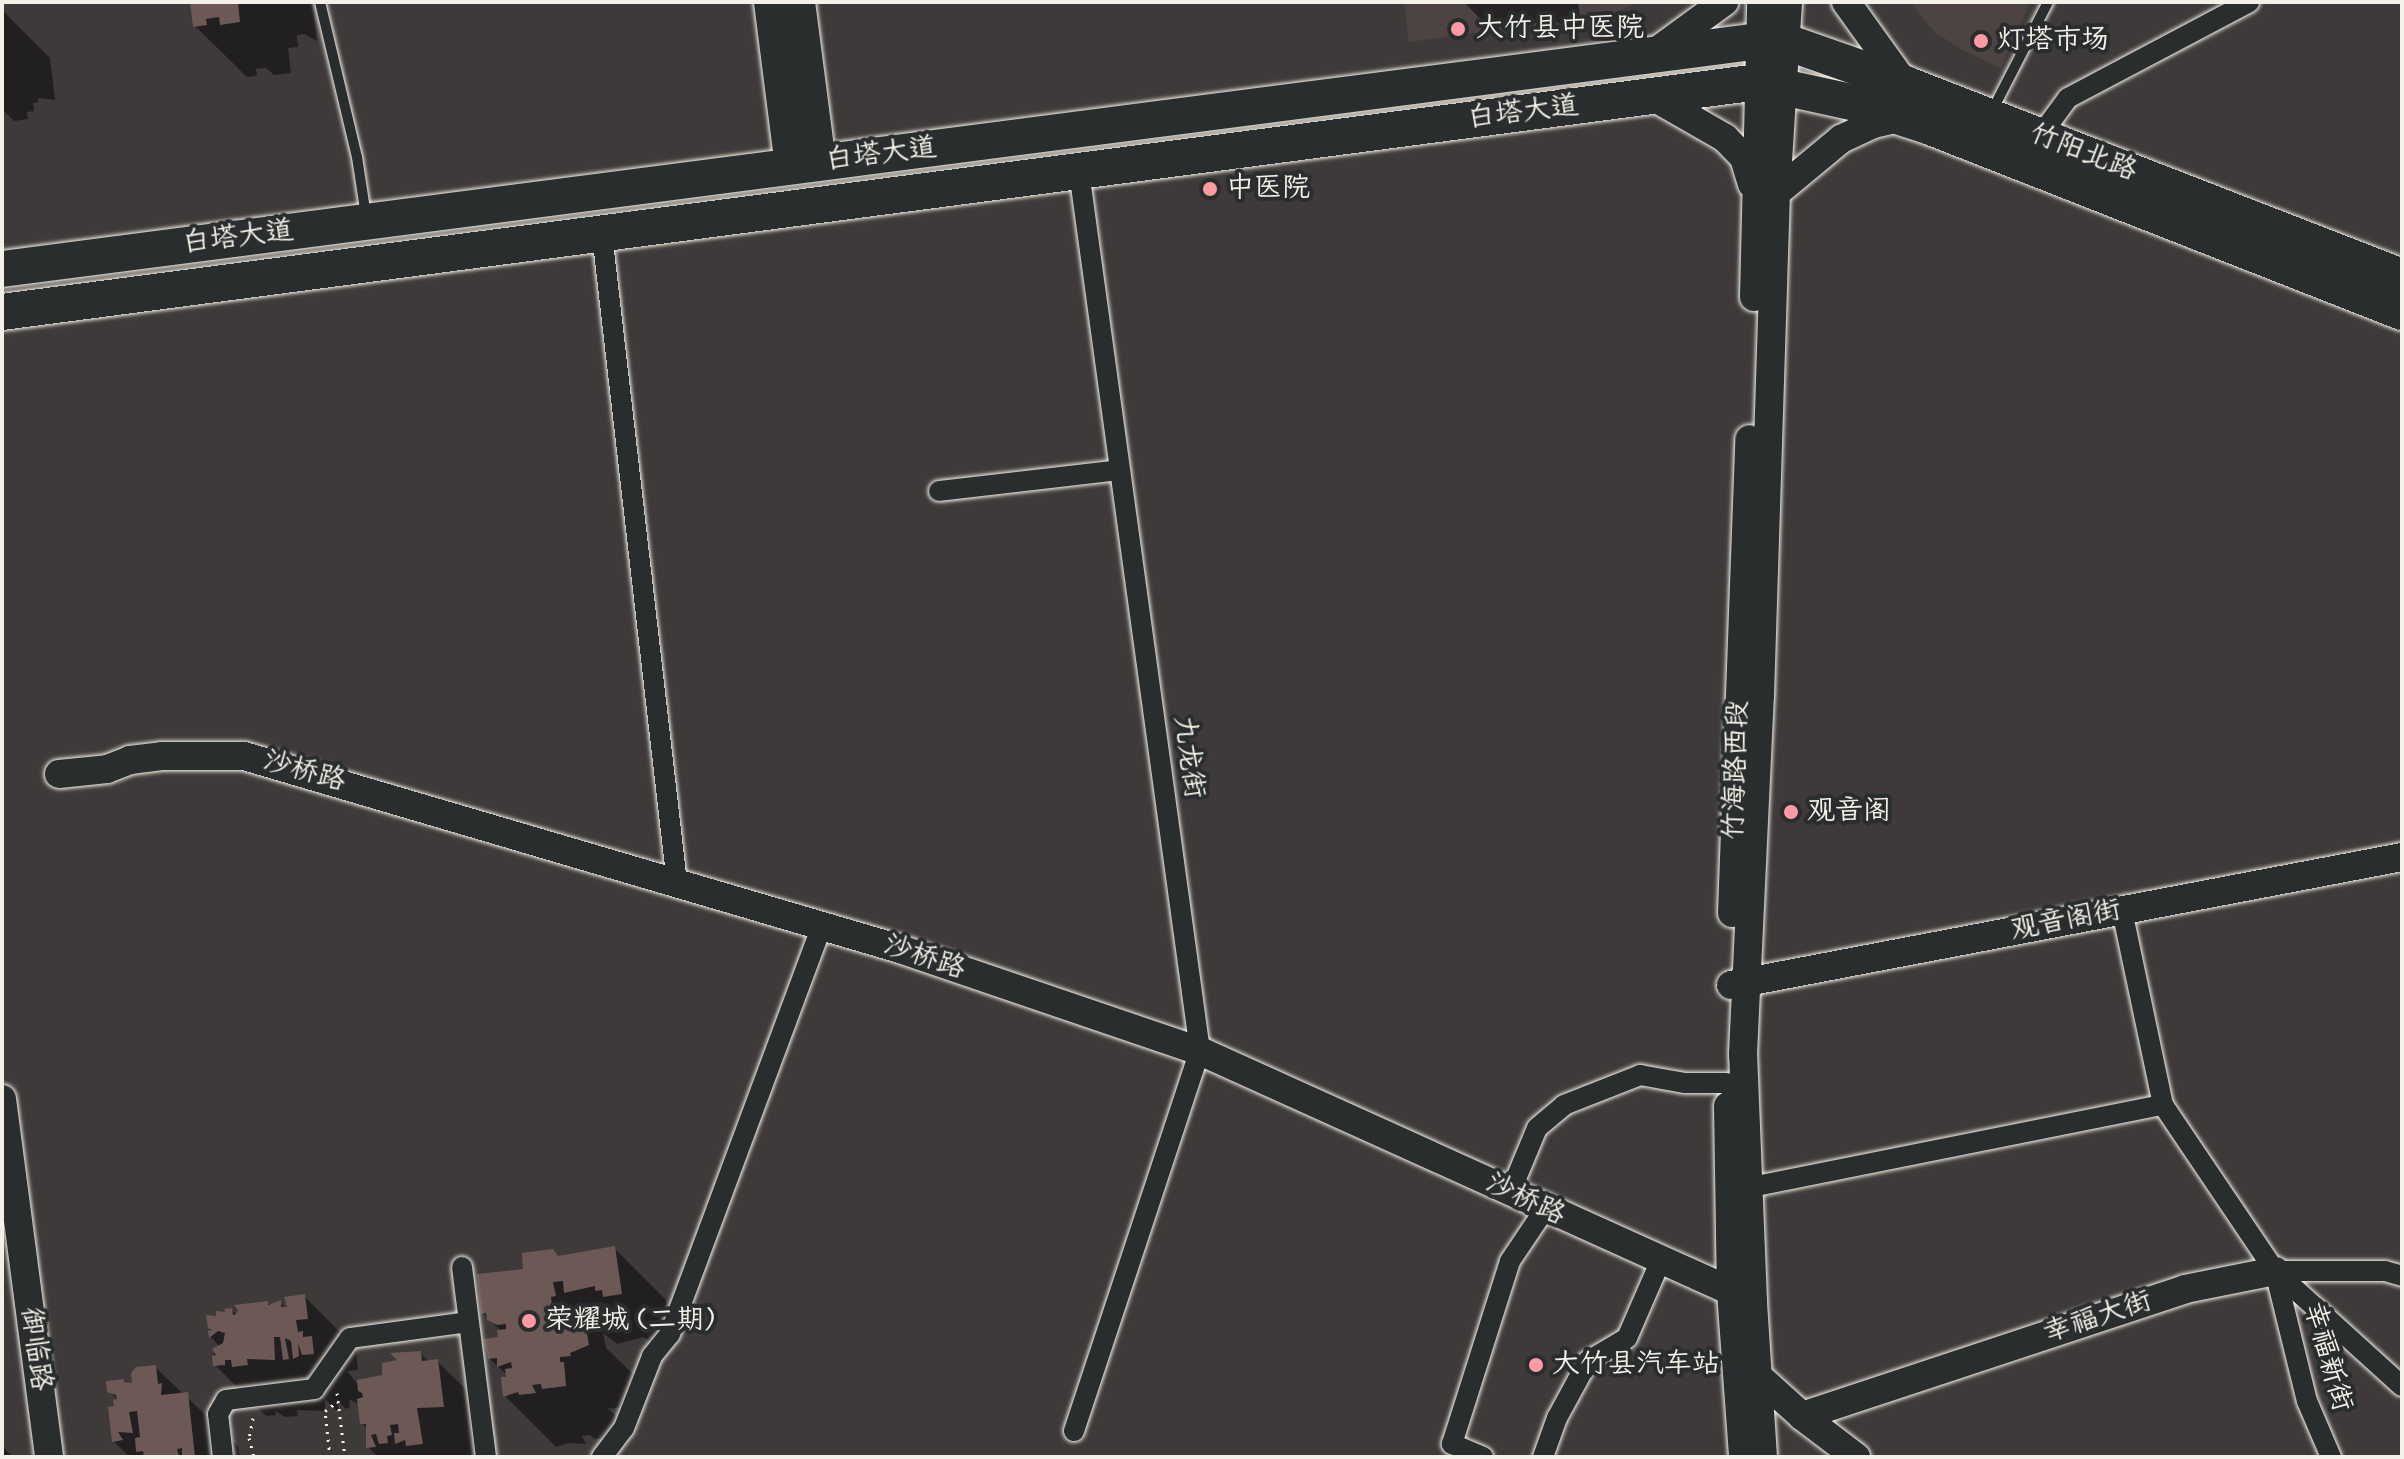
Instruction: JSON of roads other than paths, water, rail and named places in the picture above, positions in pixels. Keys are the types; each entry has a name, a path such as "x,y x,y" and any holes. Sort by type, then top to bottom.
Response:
{"highway":[{"path":"772,2 806,165"},
{"path":"797,2 806,165"},
{"name":"白塔大道","path":"2,269 1650,55 1773,42"},
{"name":"竹阳北路","path":"1773,42 2402,312"},
{"name":"白塔大道","path":"2,312 1652,96 1772,84"},
{"name":"竹阳北路","path":"1772,84 1905,100 1989,116 2402,277"}],"street":[{"path":"1650,55 1724,2"},
{"path":"1761,2 1773,42"},
{"path":"1773,42 1788,2"},
{"path":"1652,96 1725,138 1744,158 1765,193 1841,139 1873,124 1905,100 1846,2"},
{"path":"2040,136 2068,98 2249,2"},
{"name":"竹海路西段","path":"1763,1457 1758,1376 1742,1296 1727,1083 1739,984 1765,193 1773,42"},
{"name":"九龙街","path":"1079,171 1200,1051"},
{"path":"602,234 677,883"},
{"path":"939,491 1120,470"},
{"name":"沙桥路","path":"59,774 107,769 130,760 162,756 244,756 900,949 1200,1051 1660,1262 1742,1296"},
{"name":"观音阁街","path":"1739,984 2402,857"},
{"path":"2122,910 2163,1105 2275,1271 2402,1386"},
{"path":"602,1457 624,1428 652,1356 670,1334 822,926"},
{"name":"竹海路西段","path":"1739,984 1751,1187 1736,1356 1743,1457"},
{"path":"1074,1431 1200,1051"},
{"path":"1510,1193 1537,1128 1564,1105 1640,1075 1685,1083 1727,1083"},
{"name":"御临路","path":"2,1099 49,1457"},
{"path":"1751,1187 2163,1105"},
{"path":"1483,1457 1452,1444 1510,1261 1545,1209"},
{"path":"1543,1457 1557,1418 1588,1361 1627,1338 1660,1262"},
{"path":"462,1267 486,1457"},
{"name":"幸福大街","path":"1802,1416 2185,1289 2275,1271 2385,1271 2402,1276"},
{"name":"幸福新街","path":"2275,1271 2307,1401 2331,1457"},
{"path":"223,1457 218,1414 226,1400 314,1389 350,1338 468,1322"},
{"path":"1736,1356 1802,1416 1856,1457"}],"lane":[{"path":"320,2 357,157 367,221"},
{"path":"1989,116 2048,2"}],"place":[{"name":"大竹县中医院","path":"1458,29"},
{"name":"灯塔市场","path":"1981,41"},
{"name":"中医院","path":"1210,189"},
{"name":"观音阁","path":"1791,812"},
{"name":"荣耀城 (二期)","path":"529,1321"},
{"name":"大竹县汽车站","path":"1536,1365"}]}
